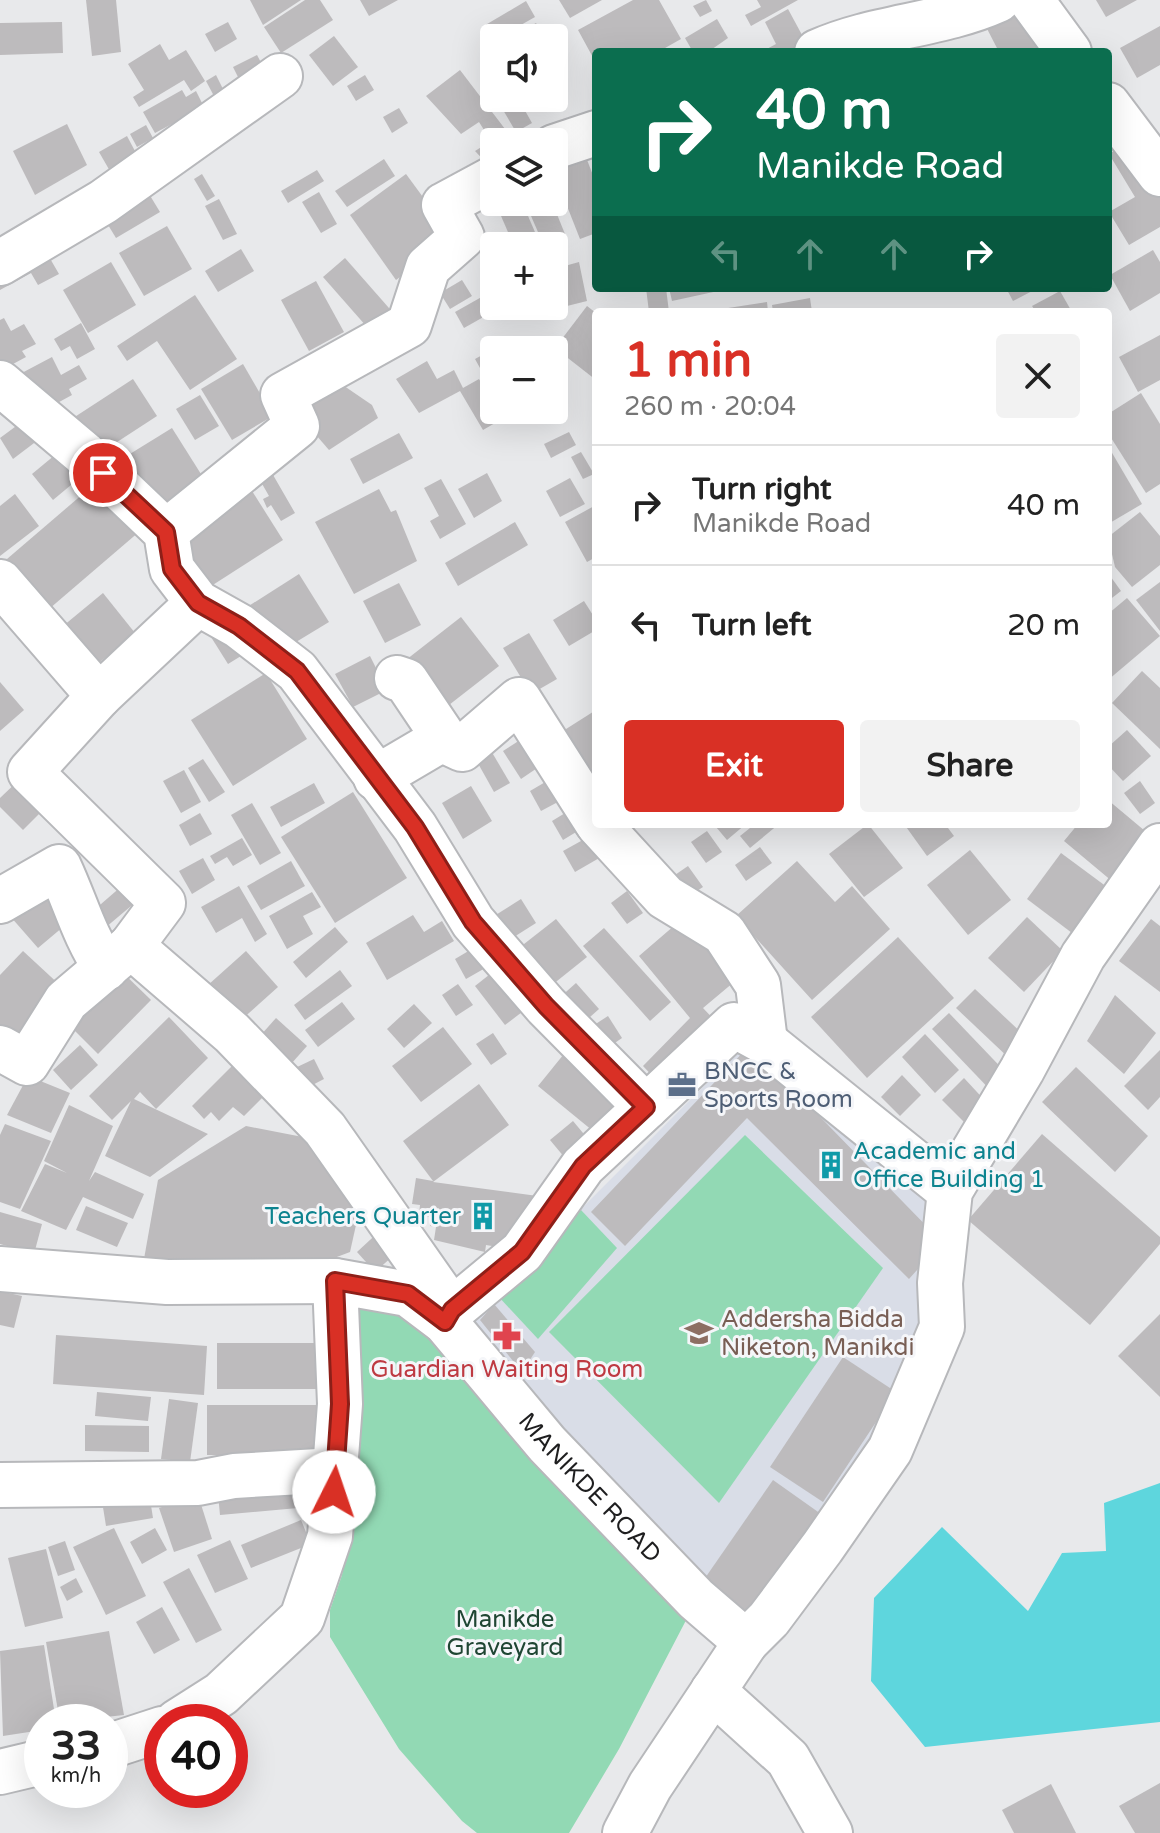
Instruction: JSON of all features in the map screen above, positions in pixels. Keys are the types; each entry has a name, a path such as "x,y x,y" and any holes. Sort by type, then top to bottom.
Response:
{"street":[{"path":"829,48 880,31 969,13 998,0"},
{"path":"1031,0 1066,48"},
{"path":"0,263 103,202 280,76"},
{"path":"1112,110 1160,174"},
{"path":"568,142 592,134"},
{"path":"166,532 297,426 283,395 409,325 428,267 462,237 444,205 480,186"},
{"path":"0,383 83,453 166,532 172,569 198,603 239,626 297,671 415,827 473,922 546,1006 646,1107"},
{"path":"0,582 99,696"},
{"path":"0,1048 27,1063 66,1001 118,957 163,903 30,772 99,696 198,603"},
{"path":"397,678 406,681 444,738 462,749 519,700 592,815"},
{"path":"372,774 444,738"},
{"path":"602,828 665,897 724,933 758,985 765,1042"},
{"path":"625,1833 650,1786 746,1642 769,1619 890,1450 942,1327 940,1283 950,1191 1022,1070 1083,956 1160,846"},
{"path":"0,901 59,867 80,914 86,938 205,1008 325,1129 449,1316 522,1252 583,1166 734,1025 765,1042 950,1191"},
{"name":"MANIKDE ROAD","path":"0,1269 167,1282 335,1281 408,1294 449,1316 547,1444 696,1599 746,1642"},
{"path":"205,1704 221,1694 302,1618 330,1536 340,1404 335,1281"},
{"path":"0,1485 198,1483 234,1476 336,1470"},
{"path":"713,1691 788,1759 830,1833"},
{"path":"0,1772 24,1766"}],"shaded area":[{"name":"Addersha Bidda Niketon, Manikdi","path":"749,1041 936,1205 931,1299 884,1438 748,1630 465,1329 482,1308"}],"green space":[{"path":"745,1135 883,1268 719,1503 549,1332"},
{"path":"581,1210 617,1248 538,1339 498,1296"},
{"name":"Manikde Graveyard","path":"378,1278 695,1603 619,1749 569,1833 477,1833 462,1821 399,1749 330,1637 330,1610 342,1575 357,1472 353,1318 361,1284"}],"water":[{"path":"1160,1483 1160,1722 925,1747 871,1681 874,1598 942,1527 1028,1611 1062,1553 1106,1551 1104,1503"}],"building":[{"path":"86,0 116,0 121,52 92,56"},
{"path":"250,0 301,0 263,25"},
{"path":"305,0 320,0 333,20 281,53 264,27"},
{"path":"360,0 398,0 369,16"},
{"path":"559,0 602,0 570,18"},
{"path":"633,0 659,0 681,39 665,48 592,48 592,56 578,30"},
{"path":"706,0 712,11 700,17 693,6"},
{"path":"757,0 798,0 751,26 745,15 761,7"},
{"path":"1096,0 1137,0 1106,17"},
{"path":"526,1 535,17 523,24 487,24"},
{"path":"1012,5 1050,48 997,48 982,19"},
{"path":"788,9 808,46 768,48 776,44 765,22"},
{"path":"717,19 728,38 714,48 691,48 685,38"},
{"path":"62,22 63,53 0,55 0,23"},
{"path":"228,22 237,39 215,52 205,34"},
{"path":"1160,26 1160,65 1137,78 1120,48"},
{"path":"334,36 358,67 333,86 309,55"},
{"path":"160,44 169,60 186,50 205,81 191,91 184,80 139,107 133,97 144,90 128,64"},
{"path":"257,55 265,70 241,83 233,67"},
{"path":"460,70 480,96 480,112 492,112 504,128 483,128 479,122 461,134 426,96"},
{"path":"216,75 225,93 215,98 206,81"},
{"path":"365,75 374,90 356,101 347,86"},
{"path":"182,90 186,97 196,91 204,107 155,133 143,112"},
{"path":"399,108 408,123 392,133 383,117"},
{"path":"504,112 526,112 532,123 523,128 514,128"},
{"path":"67,124 87,165 35,195 13,151"},
{"path":"146,125 153,138 137,147 130,134"},
{"path":"127,136 145,170 118,185 99,152"},
{"path":"1132,140 1160,186 1160,227 1129,245 1112,217 1112,210 1135,197 1112,159 1112,152"},
{"path":"582,147 592,173 592,234 580,239 568,209 568,152"},
{"path":"384,159 395,176 347,207 335,191"},
{"path":"317,170 324,181 288,203 281,191"},
{"path":"202,174 215,196 207,201 194,179"},
{"path":"406,174 453,238 396,280 350,215"},
{"path":"146,189 160,212 116,238 102,215"},
{"path":"319,192 337,224 321,233 302,202"},
{"path":"219,199 237,234 223,240 205,206"},
{"path":"501,216 528,216 535,232 508,232"},
{"path":"531,216 558,216 564,232 538,232"},
{"path":"167,226 192,269 144,296 119,253"},
{"path":"41,243 59,274 38,285 31,273 0,290 0,266"},
{"path":"241,249 254,271 218,292 205,271"},
{"path":"1153,250 1160,262 1160,293 1130,311 1112,274"},
{"path":"345,258 396,316 374,335 323,277"},
{"path":"111,262 136,305 88,333 63,290"},
{"path":"579,262 587,301 568,306 568,265"},
{"path":"462,280 472,296 450,309 440,293"},
{"path":"316,281 344,332 309,351 281,300"},
{"path":"646,292 666,292 668,308 648,308"},
{"path":"670,292 713,292 672,301"},
{"path":"1008,292 1030,292 1013,301"},
{"path":"1061,292 1070,308 1033,308 1032,306"},
{"path":"195,295 237,359 190,390 157,341 127,361 117,346"},
{"path":"480,298 480,319 464,328 455,312"},
{"path":"810,298 811,308 772,308 772,305"},
{"path":"767,302 768,308 728,308"},
{"path":"587,306 592,310 592,377 568,358 568,336 564,336"},
{"path":"4,318 11,331 24,324 36,344 22,351 26,357 0,371 0,320"},
{"path":"81,323 95,349 77,359 70,346 61,351 54,339"},
{"path":"1160,335 1160,380 1138,392 1119,357"},
{"path":"52,357 61,375 79,365 87,379 69,389 72,395 39,413 18,375"},
{"path":"427,361 437,379 454,370 463,388 479,379 480,424 493,424 483,430 460,391 419,413 396,379"},
{"path":"243,364 273,416 232,440 201,389"},
{"path":"331,377 372,405 378,418 329,450 297,413"},
{"path":"133,379 157,416 91,459 67,422"},
{"path":"1141,393 1160,424 1160,484 1146,493 1112,439 1112,411"},
{"path":"200,395 219,426 195,440 176,409"},
{"path":"23,421 38,440 13,459 0,438"},
{"path":"172,428 206,482 158,512 125,457"},
{"path":"569,432 576,445 551,458 544,444"},
{"path":"399,433 413,458 363,484 350,459"},
{"path":"61,450 83,475 53,500 32,474"},
{"path":"581,452 592,475 583,479 571,457"},
{"path":"1112,453 1142,504 1112,522"},
{"path":"265,461 295,513 281,521 271,505 267,508 263,499 269,496 253,468"},
{"path":"487,473 502,501 474,518 458,489"},
{"path":"570,478 585,504 560,517 546,491"},
{"path":"441,479 466,524 440,539 430,521 439,516 424,488"},
{"path":"98,481 140,531 42,615 0,565"},
{"path":"247,483 283,540 205,590 168,533"},
{"path":"379,489 391,512 396,510 417,561 354,594 315,522"},
{"path":"15,494 39,526 0,556 0,506"},
{"path":"592,507 592,559 587,562 565,522"},
{"path":"1140,512 1160,536 1160,565 1132,587 1115,567 1112,534"},
{"path":"515,522 528,545 458,586 445,563"},
{"path":"299,574 329,622 273,656 244,609"},
{"path":"1112,579 1121,591 1112,598"},
{"path":"1160,582 1160,631 1136,600"},
{"path":"399,583 421,625 385,643 363,601"},
{"path":"103,593 135,633 89,671 57,631"},
{"path":"1127,598 1160,636 1112,677 1112,611"},
{"path":"584,601 592,614 592,632 569,646 553,620"},
{"path":"461,617 499,666 440,712 402,663"},
{"path":"223,629 241,656 228,664 211,637"},
{"path":"529,633 557,679 531,694 503,648"},
{"path":"370,656 387,690 353,707 335,674"},
{"path":"1142,671 1160,688 1160,749 1112,703"},
{"path":"266,673 307,739 233,786 191,720"},
{"path":"0,682 24,710 0,731"},
{"path":"592,713 592,779 585,783 555,736"},
{"path":"1127,730 1151,756 1123,781 1112,769 1112,743"},
{"path":"531,733 549,760 521,779 503,751"},
{"path":"490,749 510,783 494,792 475,758"},
{"path":"203,759 225,792 209,802 188,768"},
{"path":"184,770 201,802 181,813 163,781"},
{"path":"559,774 571,795 541,811 530,791"},
{"path":"21,778 48,805 23,830 0,807 0,798"},
{"path":"1140,781 1155,803 1140,814 1124,793"},
{"path":"314,783 325,803 281,827 270,807"},
{"path":"471,786 492,821 463,839 442,803"},
{"path":"353,792 407,878 335,923 281,837"},
{"path":"252,803 281,853 260,865 231,815"},
{"path":"1112,803 1151,836 1113,882 1064,841 1075,828 1112,828"},
{"path":"575,807 586,826 563,840 552,821"},
{"path":"200,813 212,834 190,846 179,825"},
{"path":"717,828 741,828 727,840"},
{"path":"750,828 774,828 750,848 740,836"},
{"path":"863,828 871,828 903,868 864,897 829,854"},
{"path":"907,828 948,828 954,836 927,856"},
{"path":"707,831 722,852 706,863 691,842"},
{"path":"590,836 601,857 575,872 563,851"},
{"path":"242,838 252,855 233,866 227,857 215,864 210,856"},
{"path":"760,847 772,863 746,881 735,865"},
{"path":"970,850 1011,900 968,935 927,885"},
{"path":"1061,853 1111,890 1076,936 1027,899"},
{"path":"203,858 215,880 192,894 179,871"},
{"path":"291,861 305,886 261,910 247,886"},
{"path":"797,861 835,902 852,886 890,929 812,1000 736,916"},
{"path":"688,866 703,887 686,898 672,877"},
{"path":"48,884 76,916 38,948 10,916"},
{"path":"123,885 137,901 99,933 86,917"},
{"path":"239,886 267,934 255,942 242,918 216,933 201,907"},
{"path":"627,891 643,913 627,924 611,903"},
{"path":"312,892 321,907 303,916 313,934 287,949 269,916"},
{"path":"521,899 536,923 498,947 483,923"},
{"path":"413,915 424,932 442,921 454,941 387,980 366,943"},
{"path":"1027,917 1063,951 1024,992 988,958"},
{"path":"556,919 587,957 542,993 510,955"},
{"path":"682,919 734,982 703,1008 721,1027 662,1086 643,1066 690,1018 639,956"},
{"path":"1151,919 1160,926 1160,992 1119,961"},
{"path":"335,927 348,942 306,978 293,962"},
{"path":"604,928 671,1002 650,1021 583,946"},
{"path":"898,937 954,998 867,1078 811,1017"},
{"path":"482,943 494,963 466,979 455,959"},
{"path":"23,951 63,988 10,1045 0,1036 0,975"},
{"path":"246,951 278,987 240,1021 208,985"},
{"path":"116,966 151,1000 98,1054 63,1019"},
{"path":"499,967 530,1006 505,1025 475,986"},
{"path":"340,970 352,986 305,1020 294,1005"},
{"path":"576,983 599,1009 581,1025 558,999"},
{"path":"458,984 473,1005 456,1016 442,995"},
{"path":"975,989 1029,1040 1011,1060 956,1008"},
{"path":"1115,995 1156,1033 1124,1074 1087,1041"},
{"path":"342,1002 355,1019 318,1047 305,1030"},
{"path":"414,1004 432,1023 404,1048 387,1029"},
{"path":"949,1013 1014,1081 997,1097 932,1029"},
{"path":"608,1016 622,1038 606,1049 591,1027"},
{"path":"169,1017 208,1058 156,1109 140,1092 134,1099 208,1134 150,1177 105,1156 131,1101 112,1120 89,1096"},
{"path":"276,1018 307,1046 291,1064 260,1036"},
{"path":"443,1027 472,1064 421,1102 392,1066"},
{"path":"493,1033 507,1054 491,1065 476,1044"},
{"path":"925,1034 959,1070 935,1093 902,1057"},
{"path":"80,1045 98,1065 71,1090 53,1070"},
{"name":"Academic and Office Building 1","path":"750,1045 942,1242 909,1279 747,1118 625,1246 591,1212"},
{"path":"568,1049 614,1105 593,1131 538,1086"},
{"path":"1160,1050 1160,1097 1148,1110 1124,1086"},
{"path":"314,1059 324,1079 297,1093 295,1068"},
{"path":"233,1065 264,1096 244,1116 233,1107 219,1121 211,1112 204,1119 192,1106"},
{"path":"1076,1067 1148,1136 1115,1172 1042,1102"},
{"path":"902,1075 921,1095 900,1116 881,1097"},
{"path":"28,1076 70,1093 51,1133 7,1115"},
{"path":"964,1078 989,1105 968,1126 942,1100"},
{"path":"479,1084 509,1125 433,1182 545,1197 516,1250 486,1245 485,1252 434,1240 436,1227 430,1226 432,1217 419,1215 420,1205 412,1204 416,1178 433,1181 403,1141"},
{"path":"69,1105 113,1126 89,1181 95,1172 144,1194 133,1219 83,1197 66,1230 21,1211 45,1164 67,1173 44,1161"},
{"path":"573,1121 593,1145 570,1164 550,1140"},
{"path":"5,1124 51,1141 20,1209 0,1202 0,1135"},
{"path":"246,1126 313,1139 360,1207 350,1252 284,1277 144,1259 158,1180"},
{"path":"1042,1134 1160,1237 1160,1244 1090,1325 968,1220"},
{"path":"86,1206 128,1223 117,1247 76,1230"},
{"path":"0,1212 42,1224 30,1269 18,1249 0,1244"},
{"path":"384,1227 403,1247 375,1272 357,1252"},
{"path":"0,1291 22,1296 14,1328 0,1325"},
{"name":"Guardian Waiting Room","path":"494,1304 535,1352 522,1372 480,1320"},
{"path":"1160,1314 1160,1397 1118,1356"},
{"path":"56,1335 207,1346 204,1395 53,1384"},
{"path":"217,1343 325,1343 326,1389 217,1389"},
{"path":"843,1357 896,1392 823,1502 770,1467"},
{"path":"97,1392 151,1397 148,1421 95,1416"},
{"path":"169,1399 198,1403 190,1462 161,1459"},
{"path":"207,1405 318,1405 318,1456 207,1455"},
{"path":"85,1425 149,1426 149,1452 85,1451"},
{"path":"773,1480 821,1514 741,1627 694,1594"},
{"path":"307,1485 309,1507 220,1515 218,1494"},
{"path":"149,1493 153,1518 106,1526 102,1501"},
{"path":"198,1495 212,1539 174,1552 159,1508"},
{"path":"301,1520 311,1544 251,1568 241,1545"},
{"path":"114,1528 146,1596 106,1615 73,1547"},
{"path":"155,1528 167,1550 142,1564 130,1542"},
{"path":"230,1540 248,1579 215,1593 197,1555"},
{"path":"65,1541 75,1570 58,1576 48,1547"},
{"path":"46,1549 63,1618 25,1627 8,1558"},
{"path":"189,1568 222,1630 196,1643 163,1582"},
{"path":"76,1578 83,1592 67,1601 60,1587"},
{"path":"162,1607 180,1640 154,1654 136,1622"},
{"path":"109,1631 122,1704 57,1704 46,1642"},
{"path":"44,1645 53,1704 24,1704 24,1733 3,1736 0,1651"},
{"path":"1160,1783 1160,1833 1135,1833 1119,1806"},
{"path":"1051,1784 1076,1833 1014,1833 1002,1810"}],"place":[{"name":"BNCC & Sports Room","path":"682,1085"},
{"name":"Academic and Office Building 1","path":"831,1165"},
{"name":"Teachers Quarter","path":"483,1216"},
{"name":"Addersha Bidda Niketon, Manikdi","path":"699,1333"},
{"name":"Guardian Waiting Room","path":"507,1336"}],"route":[{"path":"103,473 166,532 172,569 198,603 239,626 297,671 368,769 415,827 473,922 546,1006 646,1107 583,1166 522,1252 452,1310 445,1322 408,1294 335,1281 340,1404 334,1492"}]}
